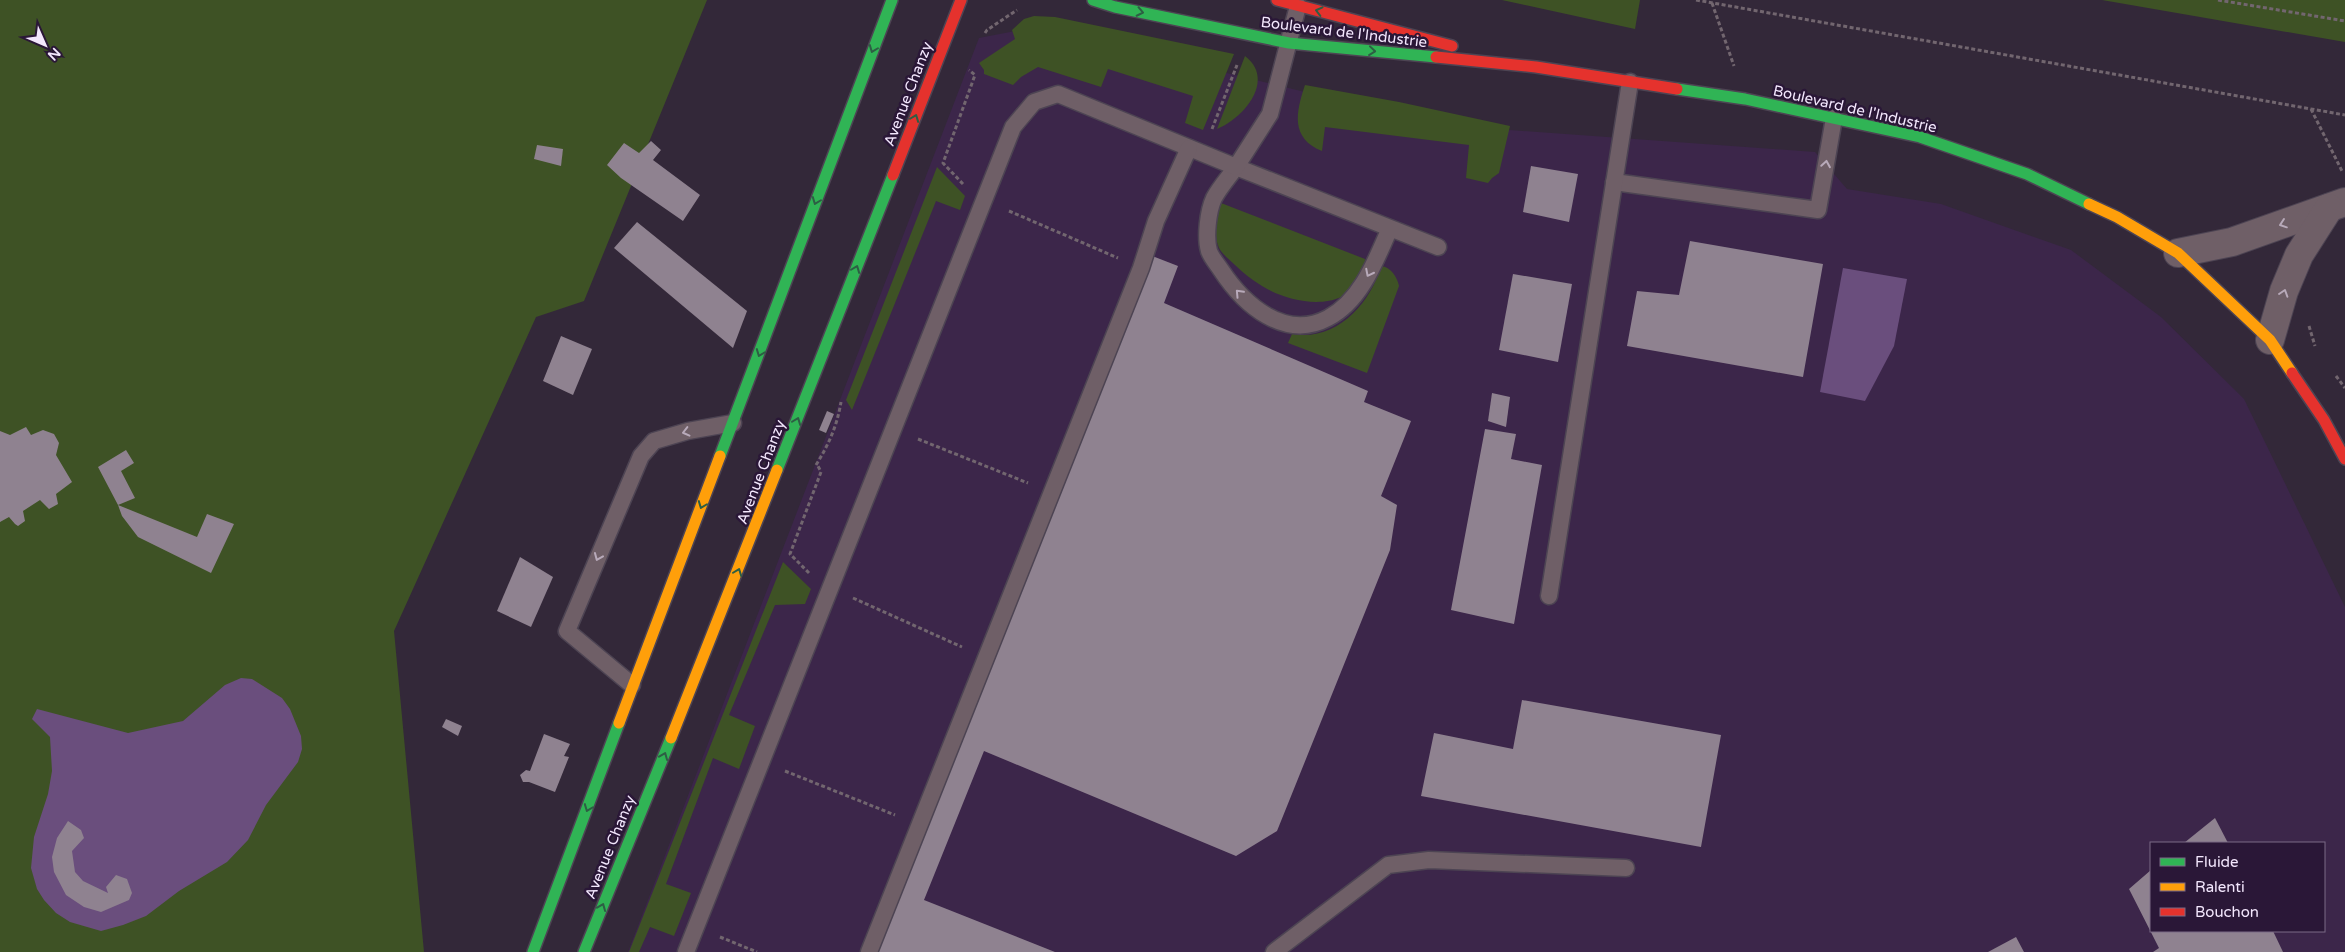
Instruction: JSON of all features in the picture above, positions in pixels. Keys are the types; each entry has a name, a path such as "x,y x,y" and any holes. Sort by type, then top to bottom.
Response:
{"main road":[{"path":"533,952 606,762 632,685 892,0"},
{"name":"Avenue Chanzy","path":"584,952 727,599 961,0"},
{"name":"Boulevard de l'Industrie","path":"1092,0 1115,7 1288,43 1536,67 1745,99 1920,137 2027,174 2117,218 2178,253 2270,340 2324,420 2345,460"},
{"name":"Boulevard de l'Industrie","path":"1277,0 1536,67"}],"street":[{"path":"2178,253 2232,242 2337,205"},
{"path":"2270,340 2284,291 2299,255 2337,205"}],"lane":[{"path":"1298,6 1270,114 1213,200 1207,233 1209,252 1241,296 1276,321 1297,326 1311,325 1330,318 1348,302 1367,279 1390,228"},
{"path":"1550,596 1630,82"},
{"path":"686,952 983,200 1013,127 1034,102 1058,94 1438,247"},
{"path":"1614,182 1818,210 1834,118"},
{"path":"869,952 1141,268 1156,221 1189,148"},
{"path":"632,685 567,631 641,456 654,441 688,431 733,423"},
{"path":"1274,952 1388,865 1429,860 1626,868"}],"path":[{"path":"1696,0 2345,114"},
{"path":"2218,0 2345,21"},
{"path":"1712,3 1745,99"},
{"path":"982,37 987,30 1017,10"},
{"path":"965,66 975,75 943,163 971,193 983,200 1141,268"},
{"path":"2311,108 2345,176"},
{"path":"894,429 1052,493"},
{"path":"817,464 821,472 790,554 817,582 987,658"},
{"path":"761,762 921,825"},
{"path":"696,928 757,952"}],"shaded area":[{"path":"1037,27 1441,125 1815,152 1847,189 1941,204 2071,250 2161,317 2244,399 2345,607 2345,952 628,952 979,38"},
{"path":"1843,268 1907,279 1894,346 1865,401 1820,392"},
{"path":"241,678 252,679 282,698 290,709 301,736 302,749 298,762 266,805 248,840 227,862 179,891 146,916 123,925 101,931 70,922 56,913 37,889 31,868 34,837 48,794 52,771 50,737 32,719 37,709 128,733 183,721 225,685"}],"green space":[{"path":"0,0 707,0 584,301 536,317 394,631 424,952 0,952"},
{"path":"1502,0 1640,0 1635,29"},
{"path":"2102,0 2345,0 2345,42"},
{"path":"1034,16 1055,17 1234,54 1203,130 1185,123 1193,96 1108,69 1101,87 1038,67 1021,77 1013,85 984,74 984,70 979,63 1015,39 1012,30 1024,19"},
{"path":"1245,56 1254,66 1258,76 1257,87 1246,107 1227,124 1217,129"},
{"path":"1305,85 1399,102 1510,126 1499,173 1488,183 1466,178 1469,145 1325,127 1322,151 1312,146 1300,132 1298,114"},
{"path":"937,167 965,196 960,210 936,201 852,410 846,400"},
{"path":"1221,203 1365,259 1364,270 1359,281 1340,298 1314,302 1286,297 1262,286 1241,271 1219,248 1216,237 1216,225"},
{"path":"1381,266 1388,268 1393,273 1399,286 1367,373 1288,343 1292,334 1308,335 1322,332 1348,318 1368,294"},
{"path":"783,562 811,589 805,604 775,605 729,715 755,726 739,769 713,758 666,884 691,893 674,936 650,927 639,952 629,952"}],"building":[{"path":"651,141 661,150 653,160 700,195 683,221 621,178 607,165 624,143 639,153"},
{"path":"537,145 563,149 561,166 534,159"},
{"path":"1531,166 1578,174 1569,222 1523,212"},
{"path":"637,222 747,311 733,348 614,248"},
{"path":"1690,241 1823,264 1803,377 1627,346 1637,291 1679,295"},
{"path":"1142,252 1178,266 1164,303 1368,391 1364,402 1411,421 1381,496 1397,505 1390,550 1277,831 1236,856 984,751 924,900 1055,952 862,952"},
{"path":"1513,274 1572,284 1558,362 1499,350"},
{"path":"561,336 592,349 573,395 543,381"},
{"path":"1492,393 1510,397 1506,427 1488,421"},
{"path":"827,411 834,414 826,433 819,430"},
{"path":"26,427 31,435 43,430 54,434 59,443 56,455 72,482 56,494 58,504 49,509 40,500 23,511 25,521 18,526 9,517 0,522 0,431 10,435"},
{"path":"1485,429 1516,434 1511,459 1542,465 1514,624 1451,610"},
{"path":"126,450 134,463 121,471 135,498 118,505 98,467"},
{"path":"118,505 197,537 207,514 234,524 211,573 138,537 122,516"},
{"path":"520,557 553,577 531,627 497,611"},
{"path":"1522,700 1721,735 1701,847 1421,796 1434,733 1513,749"},
{"path":"446,719 462,726 458,736 442,727"},
{"path":"544,734 570,744 564,756 569,757 555,792 529,782 523,782 520,775 526,770 530,771"},
{"path":"2215,818 2227,842 2185,842"},
{"path":"68,821 81,830 84,838 72,851 75,872 83,881 108,893 106,887 116,875 127,879 132,893 129,900 101,912 84,907 66,895 54,872 52,857 57,838"},
{"path":"2150,871 2150,930 2129,889"},
{"path":"2151,932 2273,932 2283,952 2153,952 2159,948"},
{"path":"2016,937 2024,952 1988,952"}],"traffic: fast":[{"path":"720,456 892,0"},
{"path":"1093,0 1115,7 1289,43 1436,57"},
{"path":"1677,89 1745,99 1920,137 2027,174 2089,204"},
{"path":"777,470 893,175"},
{"path":"533,952 619,723"},
{"path":"584,952 671,738"}],"traffic: slow":[{"path":"2089,204 2117,217 2178,253 2270,340 2292,373"},
{"path":"619,723 720,456"},
{"path":"671,738 777,470"}],"traffic: jam":[{"path":"893,175 961,0"},
{"path":"1277,0 1452,46"},
{"path":"1436,57 1536,67 1677,89"},
{"path":"2292,373 2324,420 2345,459"}]}
